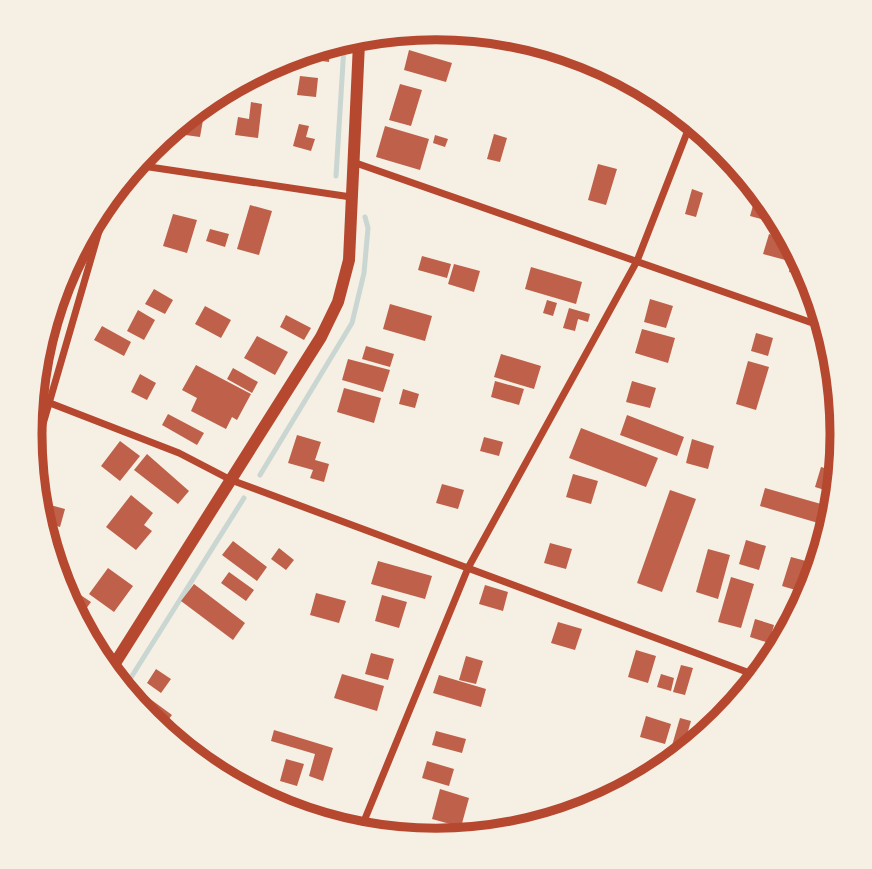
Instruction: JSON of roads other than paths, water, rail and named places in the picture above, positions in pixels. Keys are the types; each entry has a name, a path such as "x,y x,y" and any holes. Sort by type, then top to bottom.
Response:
{"street":[{"path":"115,664 321,337 338,302 349,260 359,48"},
{"path":"364,822 468,568 637,261 688,131"},
{"path":"353,162 814,324"},
{"path":"147,167 351,197"},
{"path":"43,420 99,230"},
{"path":"44,401 179,453 231,480 750,673"}],"waterway":[{"path":"336,176 344,52"},
{"path":"260,475 352,323 364,273 368,228 365,217"},
{"path":"129,681 244,498"}]}
